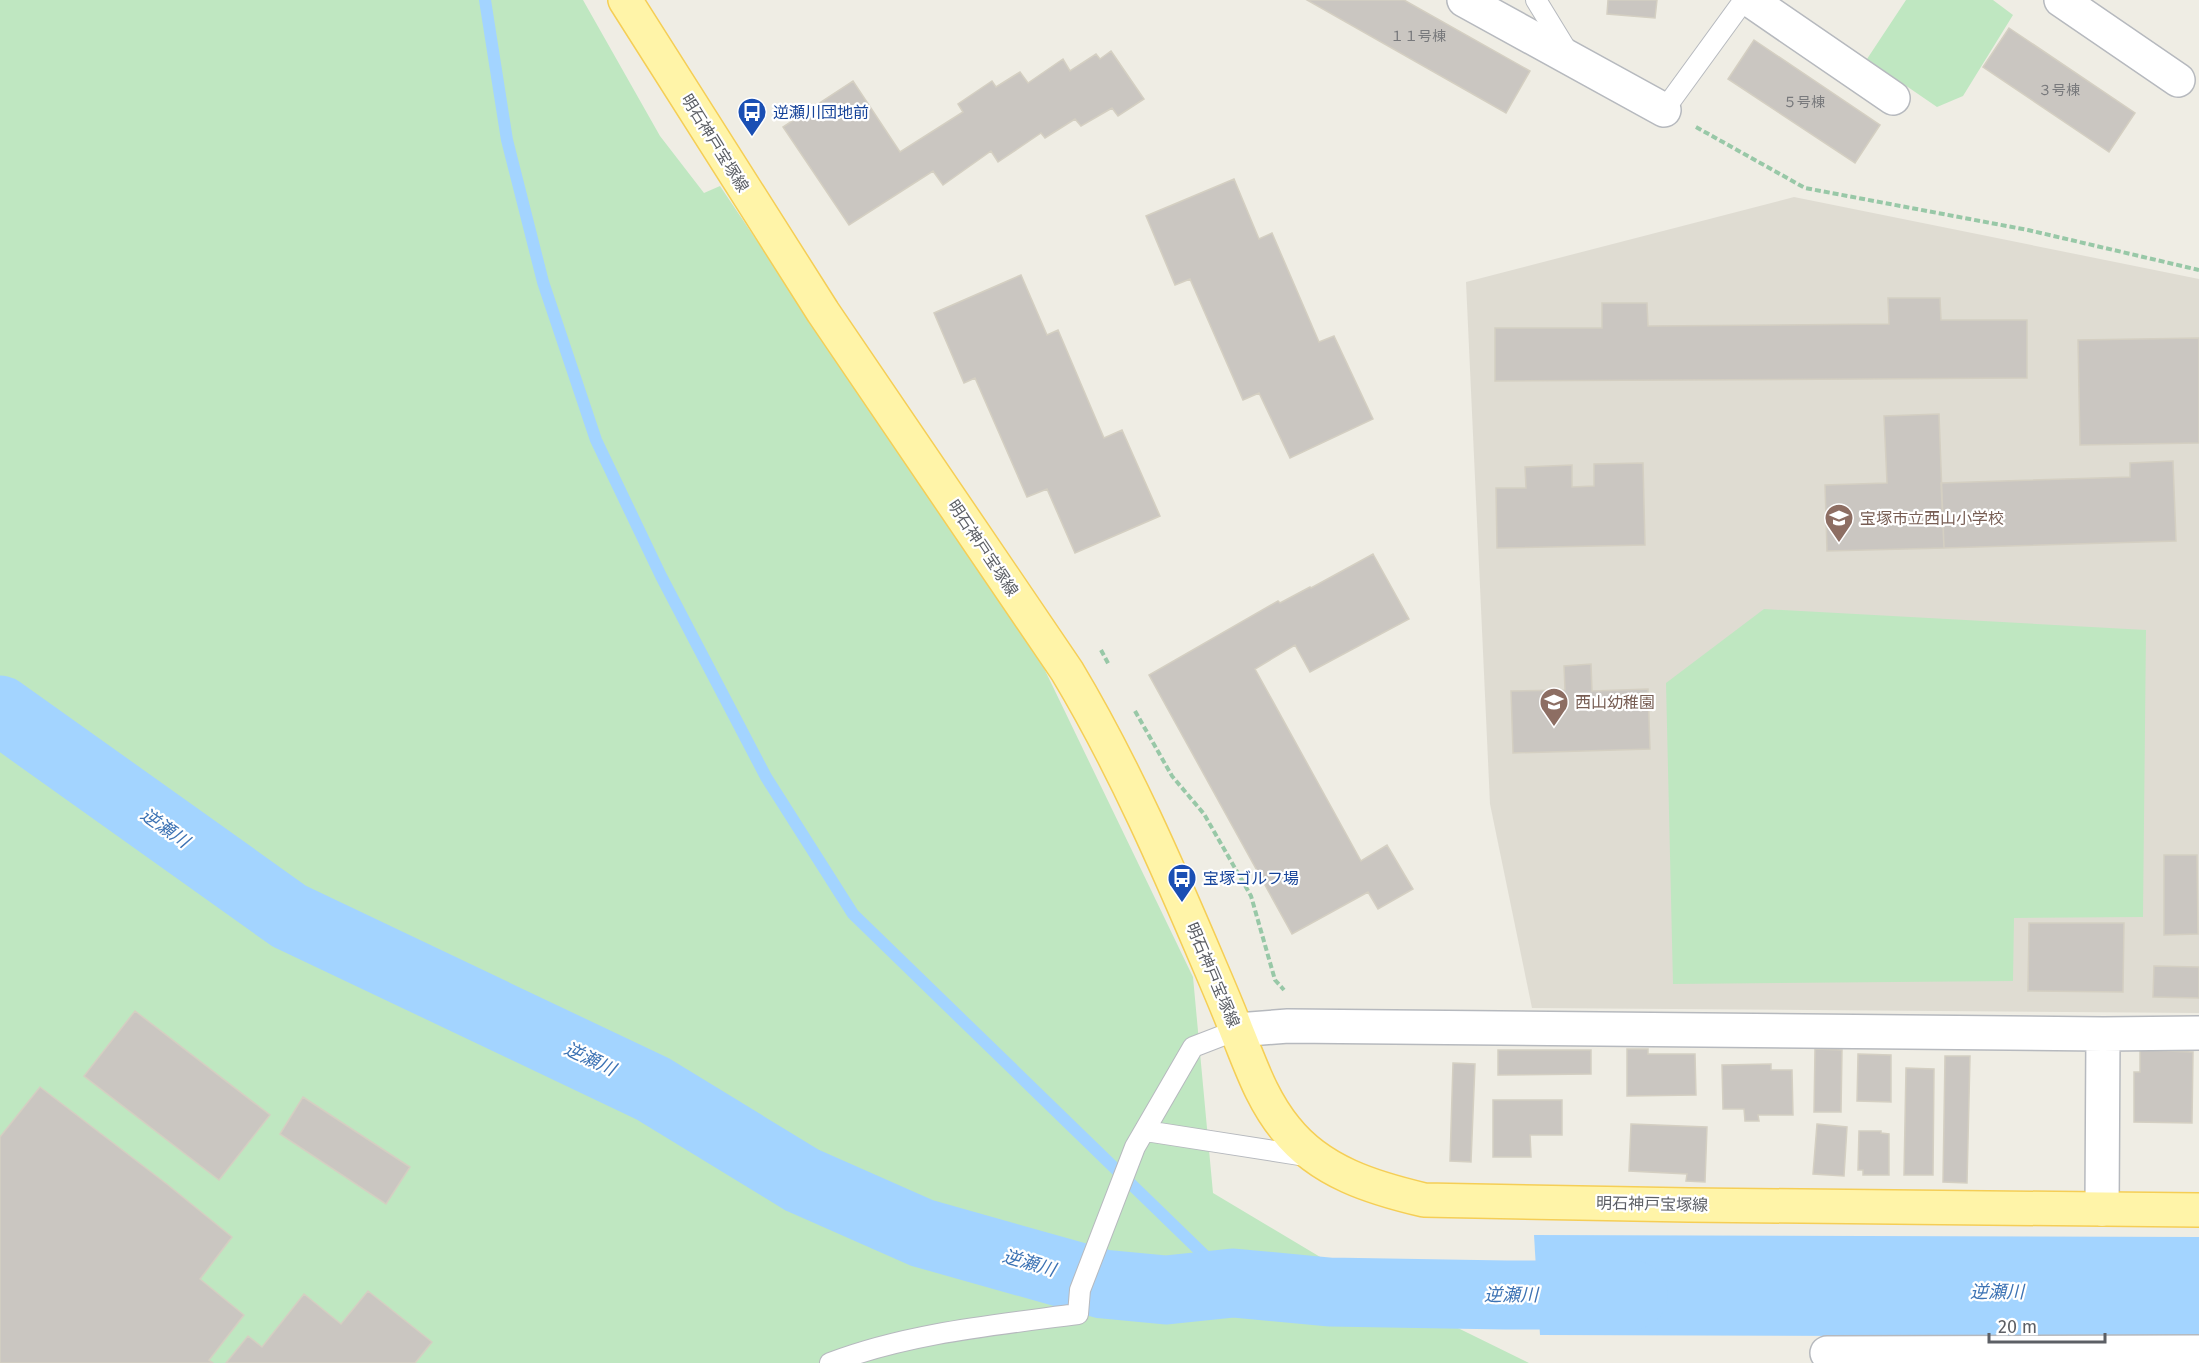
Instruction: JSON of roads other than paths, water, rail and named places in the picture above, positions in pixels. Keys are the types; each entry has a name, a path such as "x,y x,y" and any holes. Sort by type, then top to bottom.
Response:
{"main road":[{"name":"明石神戸宝塚線","path":"626,0 823,312 1067,671 1098,722 1145,819 1237,1030 1258,1087 1286,1129 1315,1157 1350,1178 1387,1191 1424,1200 2199,1210"}],"street":[{"path":"1464,0 1664,110"},
{"path":"1750,0 1893,98"},
{"path":"2061,0 2178,80"},
{"path":"1237,1030 1300,1026 2199,1033"},
{"path":"2102,1209 2103,1034"},
{"path":"1827,1353 2199,1352"}],"lane":[{"path":"1536,0 1573,60"},
{"path":"1664,110 1743,0"},
{"path":"830,1363 852,1355 945,1332 1078,1314 1080,1290 1140,1139 1192,1047 1237,1030"},
{"path":"1140,1139 1315,1157"}],"water":[{"path":"1534,1235 2199,1237 2199,1337 1540,1335"}],"waterway":[{"path":"485,0 507,140 543,282 596,440 661,576 766,777 853,914 1233,1283"},
{"name":"逆瀬川","path":"0,710 289,916 653,1089 802,1180 922,1233 1103,1284 1166,1290 1233,1283 1329,1292 1633,1295"}],"place":[{"name":"逆瀬川団地前","path":"752,138"},
{"name":"宝塚市立西山小学校","path":"1839,544"},
{"name":"西山幼稚園","path":"1554,728"},
{"name":"宝塚ゴルフ場","path":"1182,904"}]}
